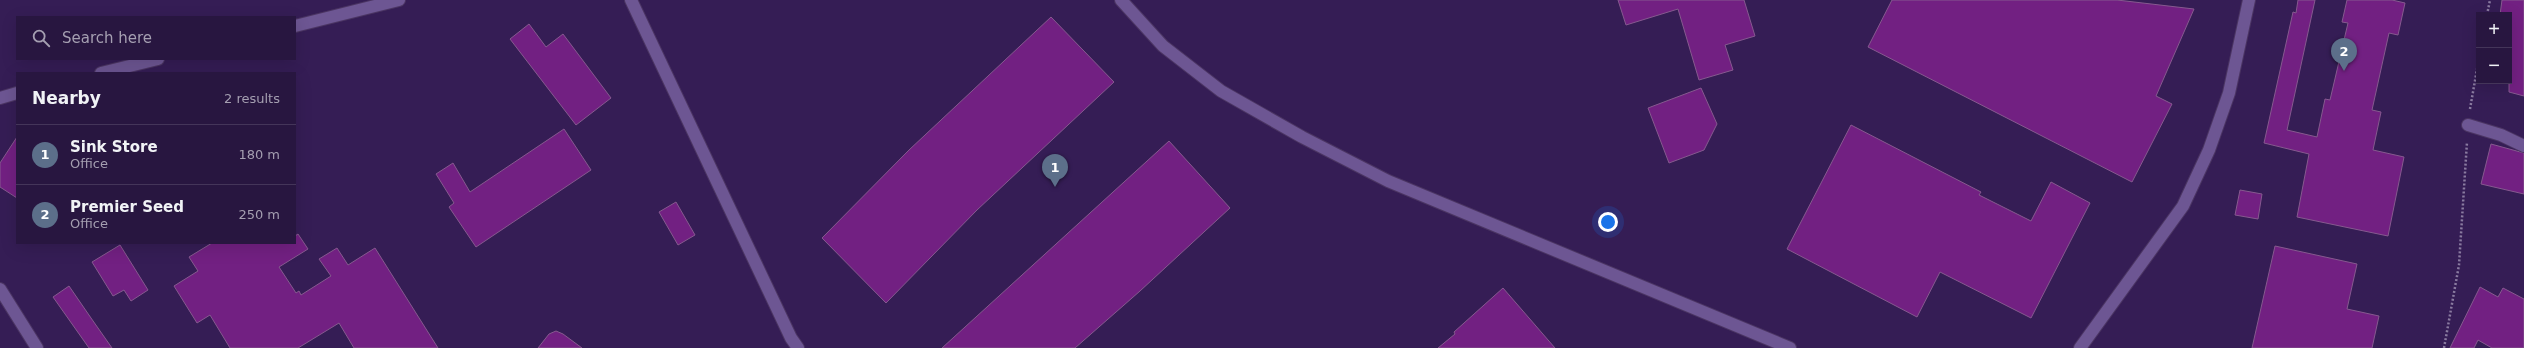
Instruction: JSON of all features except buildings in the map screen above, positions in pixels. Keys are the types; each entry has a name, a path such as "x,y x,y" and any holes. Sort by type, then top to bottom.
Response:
{"street":[{"path":"296,26 398,0"},
{"path":"631,0 788,332 798,348"},
{"path":"1121,0 1163,46 1222,91 1322,147 1388,181 1790,348"},
{"path":"2080,348 2183,206 2209,150 2229,93 2249,0"},
{"path":"105,72 154,60"},
{"path":"0,98 16,93"},
{"path":"2468,125 2501,135 2524,146"},
{"path":"0,289 37,348"}],"path":[{"path":"2488,12 2490,0"},
{"path":"2444,348 2459,265 2468,125 2476,76"}],"place":[{"name":"Premier Seed","path":"2344,71"},
{"name":"Sink Store","path":"1055,187"}]}
